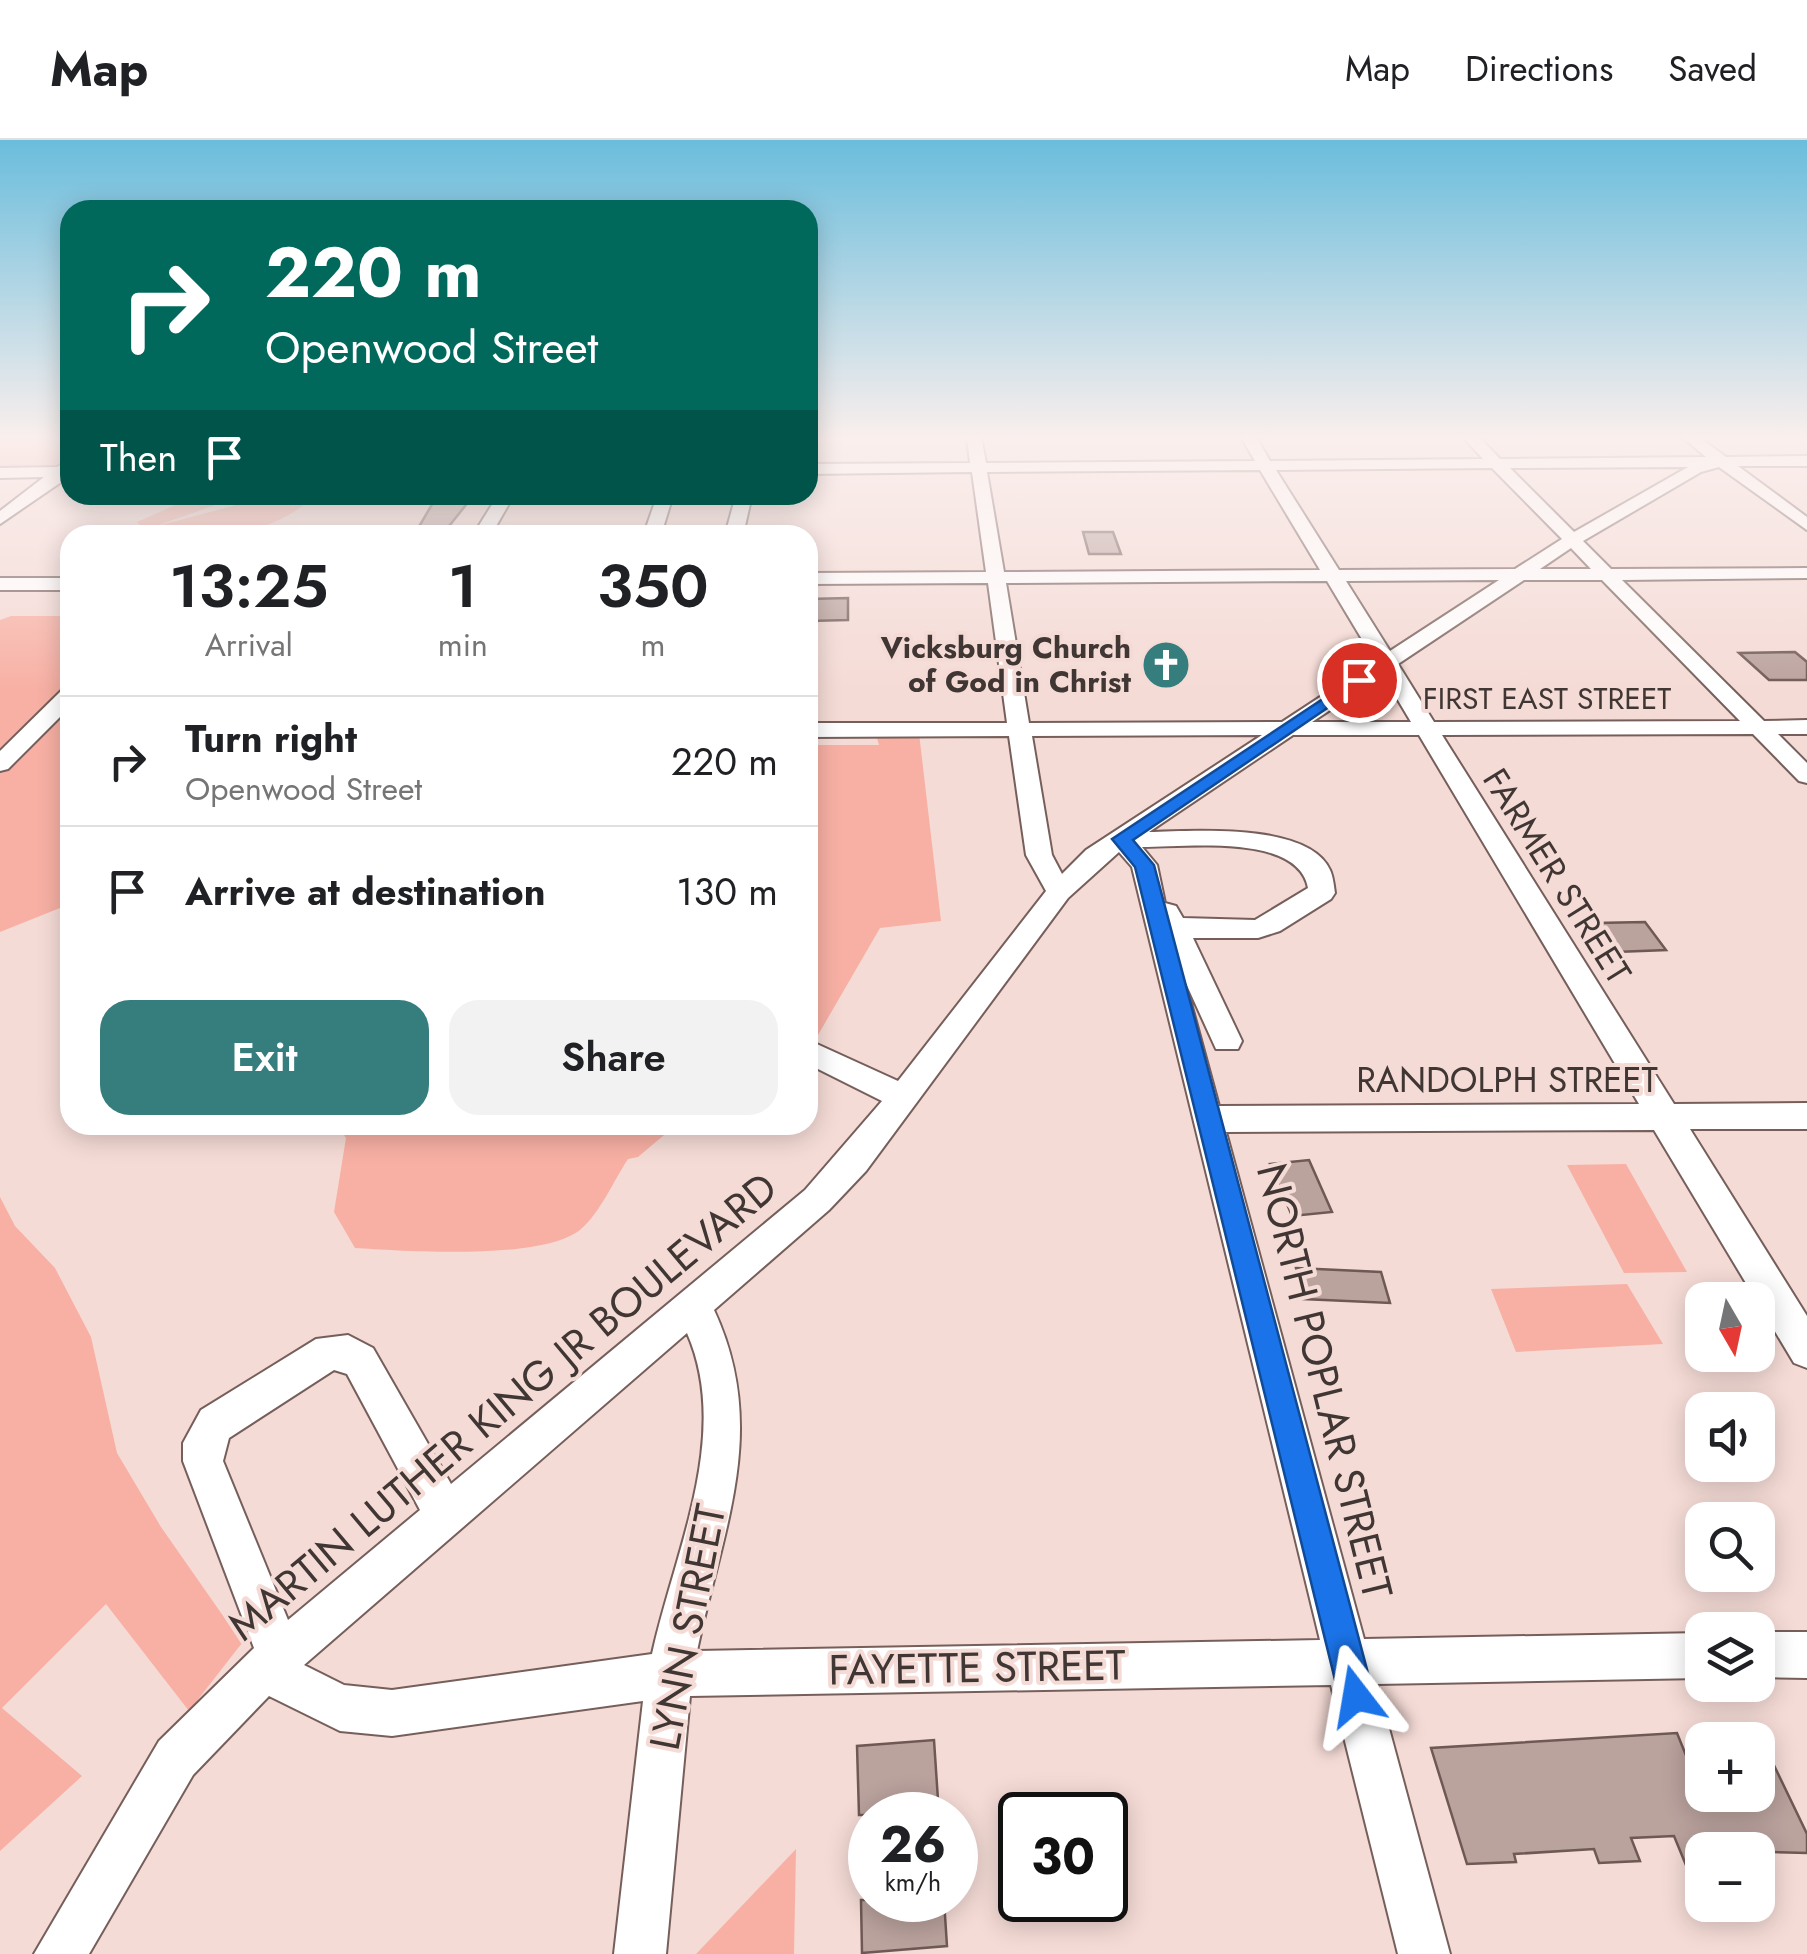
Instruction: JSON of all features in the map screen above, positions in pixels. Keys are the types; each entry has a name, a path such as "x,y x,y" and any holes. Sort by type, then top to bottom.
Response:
{"street":[{"path":"987,522 1039,855 1060,892"},
{"name":"FARMER STREET","path":"1300,522 1807,1350"},
{"path":"1554,522 1807,776"},
{"name":"MARTIN LUTHER KING JR BOULEVARD","path":"60,1954 176,1758 272,1662 817,1200 1060,892 1095,856 1133,852 1281,730 1604,522"},
{"path":"818,579 1807,574"},
{"path":"0,584 60,584"},
{"path":"0,764 60,705"},
{"name":"FIRST EAST STREET","path":"818,730 1807,727"},
{"path":"37,728 60,729"},
{"path":"1174,926 1234,932 1263,927 1284,917 1296,902 1322,893 1324,877 1309,855 1274,843 1133,852 1174,926 1228,1040"},
{"name":"NORTH POPLAR STREET","path":"1133,852 1208,1119 1424,1954"},
{"path":"818,1057 902,1097"},
{"name":"RANDOLPH STREET","path":"1208,1119 1807,1116"},
{"name":"LYNN STREET","path":"640,1954 670,1674 718,1464 726,1410 713,1338 694,1307"},
{"path":"272,1662 203,1461 203,1443 214,1424 329,1352 348,1352 360,1361 446,1516"},
{"path":"1775,1656 1807,1655"},
{"name":"FAYETTE STREET","path":"272,1662 340,1708 392,1714 670,1674 1685,1656"}],"shaded area":[{"path":"138,522 168,522 159,525"},
{"path":"173,522 274,522 267,525 161,525"},
{"path":"11,616 60,616 60,908 0,932 0,620"},
{"path":"875,731 919,733 941,921 880,928 818,1035 818,745 879,745"},
{"path":"344,1135 664,1135 638,1157 628,1159 601,1205 581,1229 537,1246 473,1252 355,1248 334,1212"},
{"path":"1626,1164 1687,1272 1624,1273 1567,1165"},
{"path":"0,1197 15,1226 55,1268 91,1337 117,1453 161,1527 242,1643 189,1711 106,1604 2,1708 82,1776 0,1851"},
{"path":"1627,1284 1663,1344 1516,1352 1491,1289"},
{"path":"796,1849 794,1954 696,1954"}],"building":[{"path":"422,522 453,522 450,525 420,525"},
{"path":"1083,532 1113,532 1121,554 1089,554"},
{"path":"848,598 848,620 818,621 818,599"},
{"path":"1795,652 1807,662 1807,680 1769,680 1739,653"},
{"path":"1645,922 1666,950 1616,952 1596,923"},
{"path":"1309,1160 1332,1212 1292,1216 1270,1164"},
{"path":"1296,1268 1381,1272 1390,1303 1303,1299"},
{"path":"1677,1733 1685,1753 1685,1812 1775,1812 1775,1767 1807,1834 1807,1853 1775,1852 1775,1832 1685,1832 1685,1863 1674,1836 1631,1838 1640,1861 1599,1863 1594,1849 1514,1854 1516,1862 1467,1864 1431,1748"},
{"path":"934,1740 937,1792 858,1792 857,1746"},
{"path":"861,1922 945,1922 947,1946 862,1953"}],"place":[{"name":"Vicksburg Church of God in Christ","path":"1166,665"}],"route":[{"path":"1356,1696 1144,865 1121,839 1359,680"}]}
